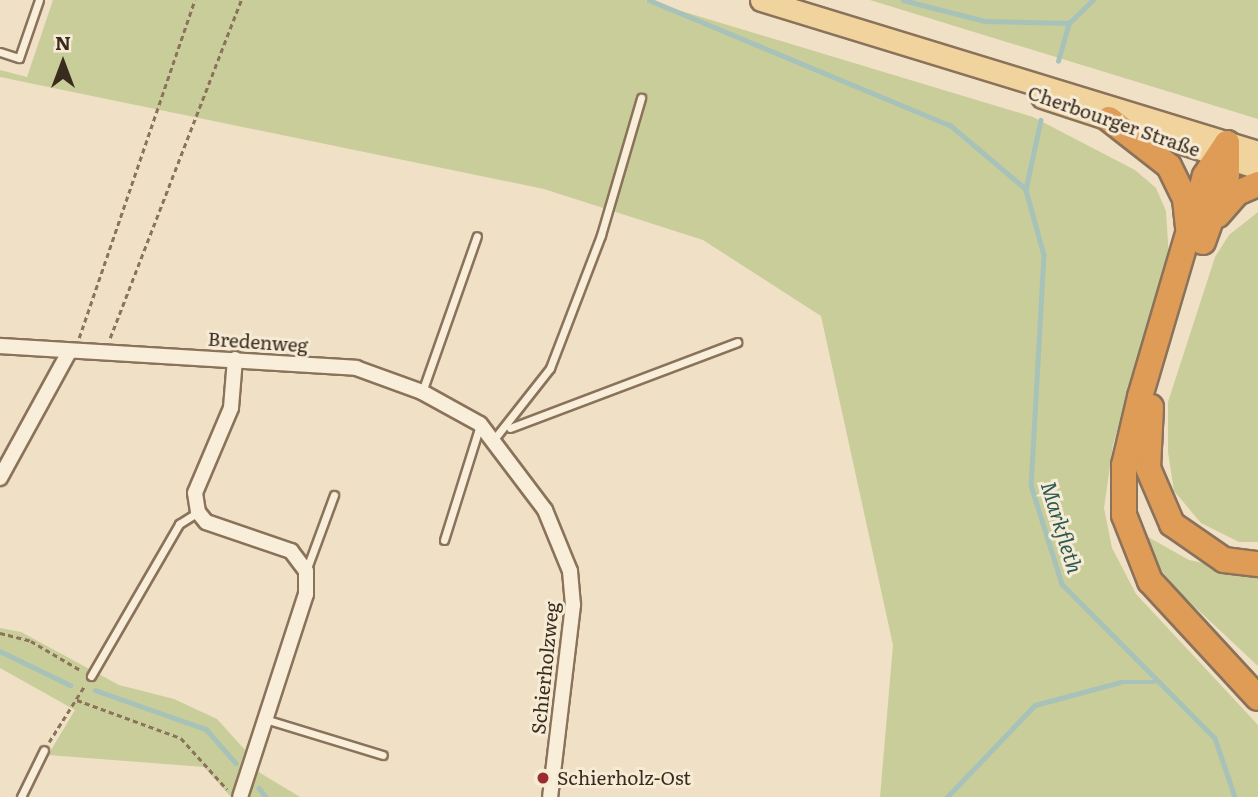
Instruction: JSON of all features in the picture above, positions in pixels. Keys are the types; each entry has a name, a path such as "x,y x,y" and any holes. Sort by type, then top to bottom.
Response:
{"highway":[{"path":"1109,119 1155,152 1179,182 1188,213 1181,268"},
{"path":"1224,153 1201,246 1149,411 1148,468 1162,506 1186,538 1224,560 1258,564"},
{"path":"1224,153 1181,268 1124,465 1124,515 1150,581 1258,698"},
{"path":"1201,246 1224,207 1258,184"}],"main road":[{"name":"Cherbourger Straße","path":"761,0 972,68 1073,92 1258,168"},
{"name":"Cherbourger Straße","path":"972,68 1109,119 1224,153 1258,152"},
{"name":"Cherbourger Straße","path":"972,68 1077,84 1258,138"}],"street":[{"name":"Bredenweg","path":"0,346 104,354 235,359 356,369 422,392 480,424 495,438"},
{"path":"0,478 69,352"},
{"path":"235,359 231,408 195,493 198,512 206,522 291,551 306,571 306,594 240,797"},
{"name":"Schierholzweg","path":"495,438 545,510 570,571 573,605 550,797"}],"lane":[{"path":"0,52 19,58 39,0"},
{"path":"509,428 550,369 601,235 642,98"},
{"path":"422,392 477,236"},
{"path":"495,438 509,428 737,342"},
{"path":"444,540 480,424"},
{"path":"306,571 334,495"},
{"path":"91,676 179,524 198,512"},
{"path":"264,719 383,755"},
{"path":"21,797 44,750"}],"path":[{"path":"69,352 195,0"},
{"path":"104,354 241,0"},
{"path":"0,633 31,641 91,676 44,750"},
{"path":"77,700 181,738 233,797"}],"green space":[{"path":"53,0 645,0 1033,117 1135,170 1156,188 1166,211 1169,258 1113,445 1104,508 1112,548 1136,594 1258,725 1258,797 880,797 893,645 821,316 703,240 544,189 0,77 0,70 27,77"},
{"path":"870,0 1258,0 1258,119"},
{"path":"1258,212 1258,542 1239,542 1201,523 1174,491 1168,452 1168,402 1215,257 1229,235"},
{"path":"1148,537 1189,560 1258,575 1258,666 1181,594 1153,560"},
{"path":"0,628 21,632 119,685 174,699 217,719 245,750 231,797 204,767 48,755 75,710 0,668"},
{"path":"257,771 300,797 249,797"}],"waterway":[{"path":"649,0 950,125 1026,189"},
{"path":"903,0 985,21 1069,23"},
{"name":"Markfleth","path":"1058,61 1069,23 1093,0"},
{"name":"Markfleth","path":"1041,120 1026,190 1044,255 1031,485 1062,584 1215,738 1235,797"},
{"path":"0,651 70,685"},
{"path":"947,797 1035,705 1121,682 1154,682"},
{"path":"95,690 206,729 236,763"},
{"path":"259,788 266,797"}],"place":[{"name":"Schierholz-Ost","path":"543,778"}]}
